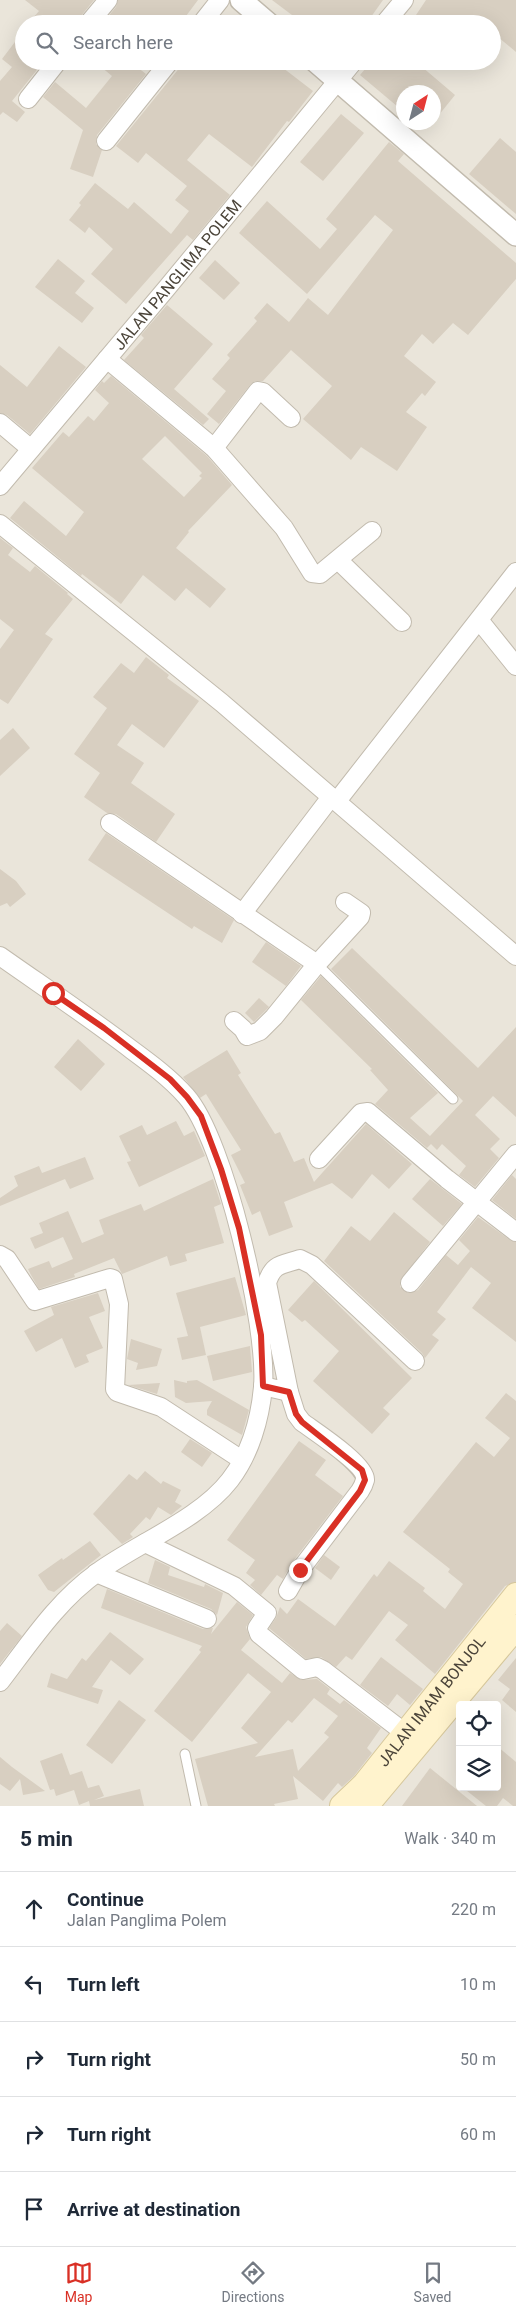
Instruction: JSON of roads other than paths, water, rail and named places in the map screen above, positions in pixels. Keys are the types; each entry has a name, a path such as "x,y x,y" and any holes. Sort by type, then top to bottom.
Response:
{"main road":[{"name":"JALAN IMAM BONJOL","path":"366,1806 506,1629 516,1595"},
{"name":"JALAN IMAM BONJOL","path":"342,1806 364,1785 405,1733 506,1629"}],"street":[{"path":"96,15 108,0"},
{"path":"208,15 220,0"},
{"path":"241,0 258,15"},
{"path":"392,15 404,0"},
{"path":"28,100 51,70"},
{"path":"106,141 163,70"},
{"path":"326,70 516,234"},
{"name":"JALAN PANGLIMA POLEM","path":"0,486 346,70"},
{"path":"107,359 214,448 284,528 312,573 320,574 372,531"},
{"path":"214,448 258,391 263,392 292,418"},
{"path":"0,423 31,449"},
{"path":"0,524 222,703 516,956"},
{"path":"338,560 402,622"},
{"path":"242,914 516,572"},
{"path":"479,620 516,666"},
{"path":"110,823 316,964"},
{"path":"234,1021 243,1029 246,1036 260,1031 274,1018 316,964 360,917 361,913 345,902"},
{"path":"0,956 104,1028 170,1079 201,1116 221,1169 239,1228 261,1335 263,1386 256,1430 230,1481 207,1502 96,1573 69,1597 41,1627 0,1682"},
{"path":"319,1159 361,1113 365,1112 516,1232"},
{"path":"410,1283 516,1154"},
{"path":"0,1255 7,1259 35,1301 110,1278 119,1304 115,1389 117,1392 161,1407 242,1460"},
{"path":"288,1591 300,1570 360,1491 365,1480 362,1470 302,1422 296,1414 289,1392 268,1282 270,1273 275,1267 300,1259 312,1265 415,1361"},
{"path":"263,1386 289,1392"},
{"path":"145,1543 234,1586 268,1614 257,1628 259,1634 289,1660 303,1670 317,1667 323,1670 405,1733"},
{"path":"96,1573 207,1619"}],"lane":[{"path":"316,964 453,1099"},
{"path":"185,1754 196,1806"}]}
